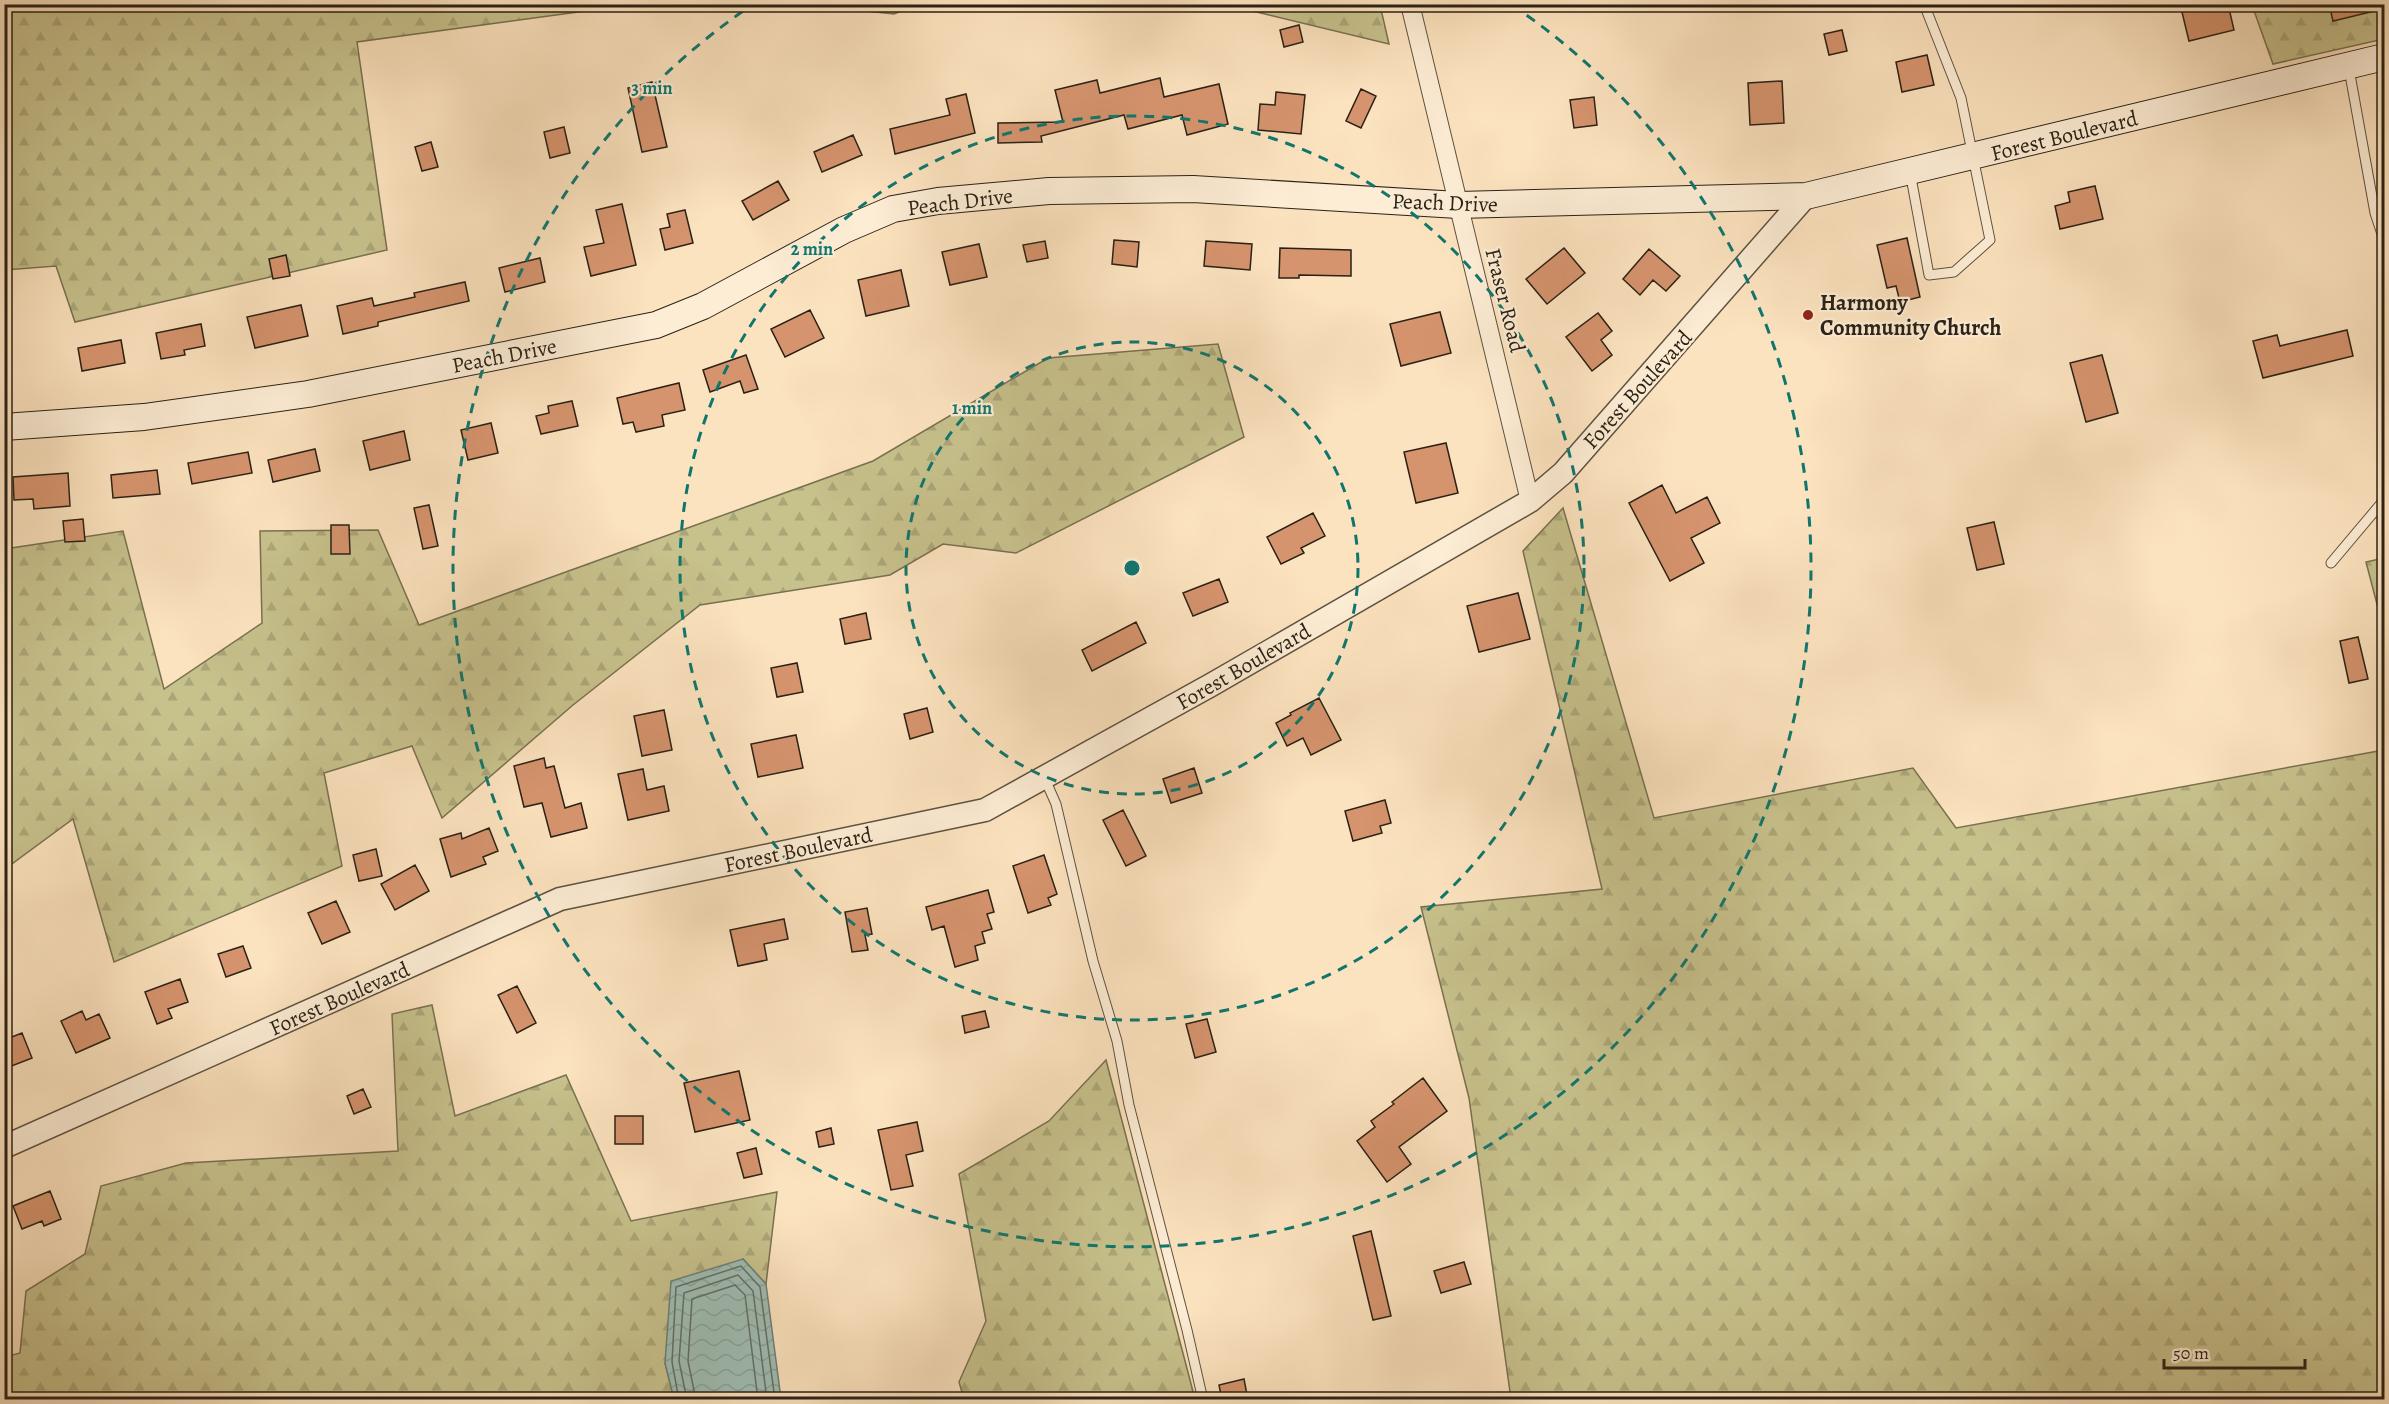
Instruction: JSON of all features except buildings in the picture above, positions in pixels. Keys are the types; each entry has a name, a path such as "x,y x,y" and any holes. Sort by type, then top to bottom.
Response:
{"main road":[{"name":"Forest Boulevard","path":"1806,196 2385,57"},
{"name":"Peach Drive","path":"4,427 144,417 308,394 656,325 703,306 844,230 893,209 938,201 1049,191 1193,189 1458,206 1806,196"}],"street":[{"name":"Fraser Road","path":"1410,4 1530,501"},
{"name":"Forest Boulevard","path":"4,1147 560,899 985,810 1211,686 1530,501 1563,473 1806,196"}],"lane":[{"path":"1910,172 1929,275 1954,272 1989,240 1961,98 1924,4"},
{"path":"2348,66 2375,213 2385,240"},
{"path":"2331,563 2385,500"},
{"path":"1044,777 1056,804 1093,961 1117,1041 1129,1105 1203,1400"}],"green space":[{"path":"5,5 630,5 357,42 387,250 75,322 56,266 5,270"},
{"path":"809,5 916,5 894,14"},
{"path":"1228,5 1380,5 1389,44"},
{"path":"2252,5 2384,5 2384,39 2273,64"},
{"path":"1218,344 1244,437 1016,553 943,544 890,575 700,605 573,705 442,818 412,746 324,773 342,866 114,962 73,819 5,869 5,549 123,531 164,689 262,623 260,531 378,530 419,625 873,461 1048,358"},
{"path":"1563,508 1654,818 1913,768 1956,828 2384,750 2384,1399 1511,1399 1469,1098 1421,907 1602,889 1523,551"},
{"path":"2384,558 2384,631 2366,562"},
{"path":"432,1005 455,1116 566,1075 631,1221 777,1192 766,1284 743,1259 665,1363 674,1399 5,1400 5,1357 20,1353 26,1291 85,1254 101,1186 186,1163 398,1151 392,1014"},
{"path":"1106,1060 1195,1399 964,1399 959,1382 986,1321 959,1174 1049,1121"}],"water":[{"path":"743,1259 766,1284 781,1399 674,1399 665,1363 671,1281"}],"place":[{"name":"Harmony Community Church","path":"1808,315"}]}
